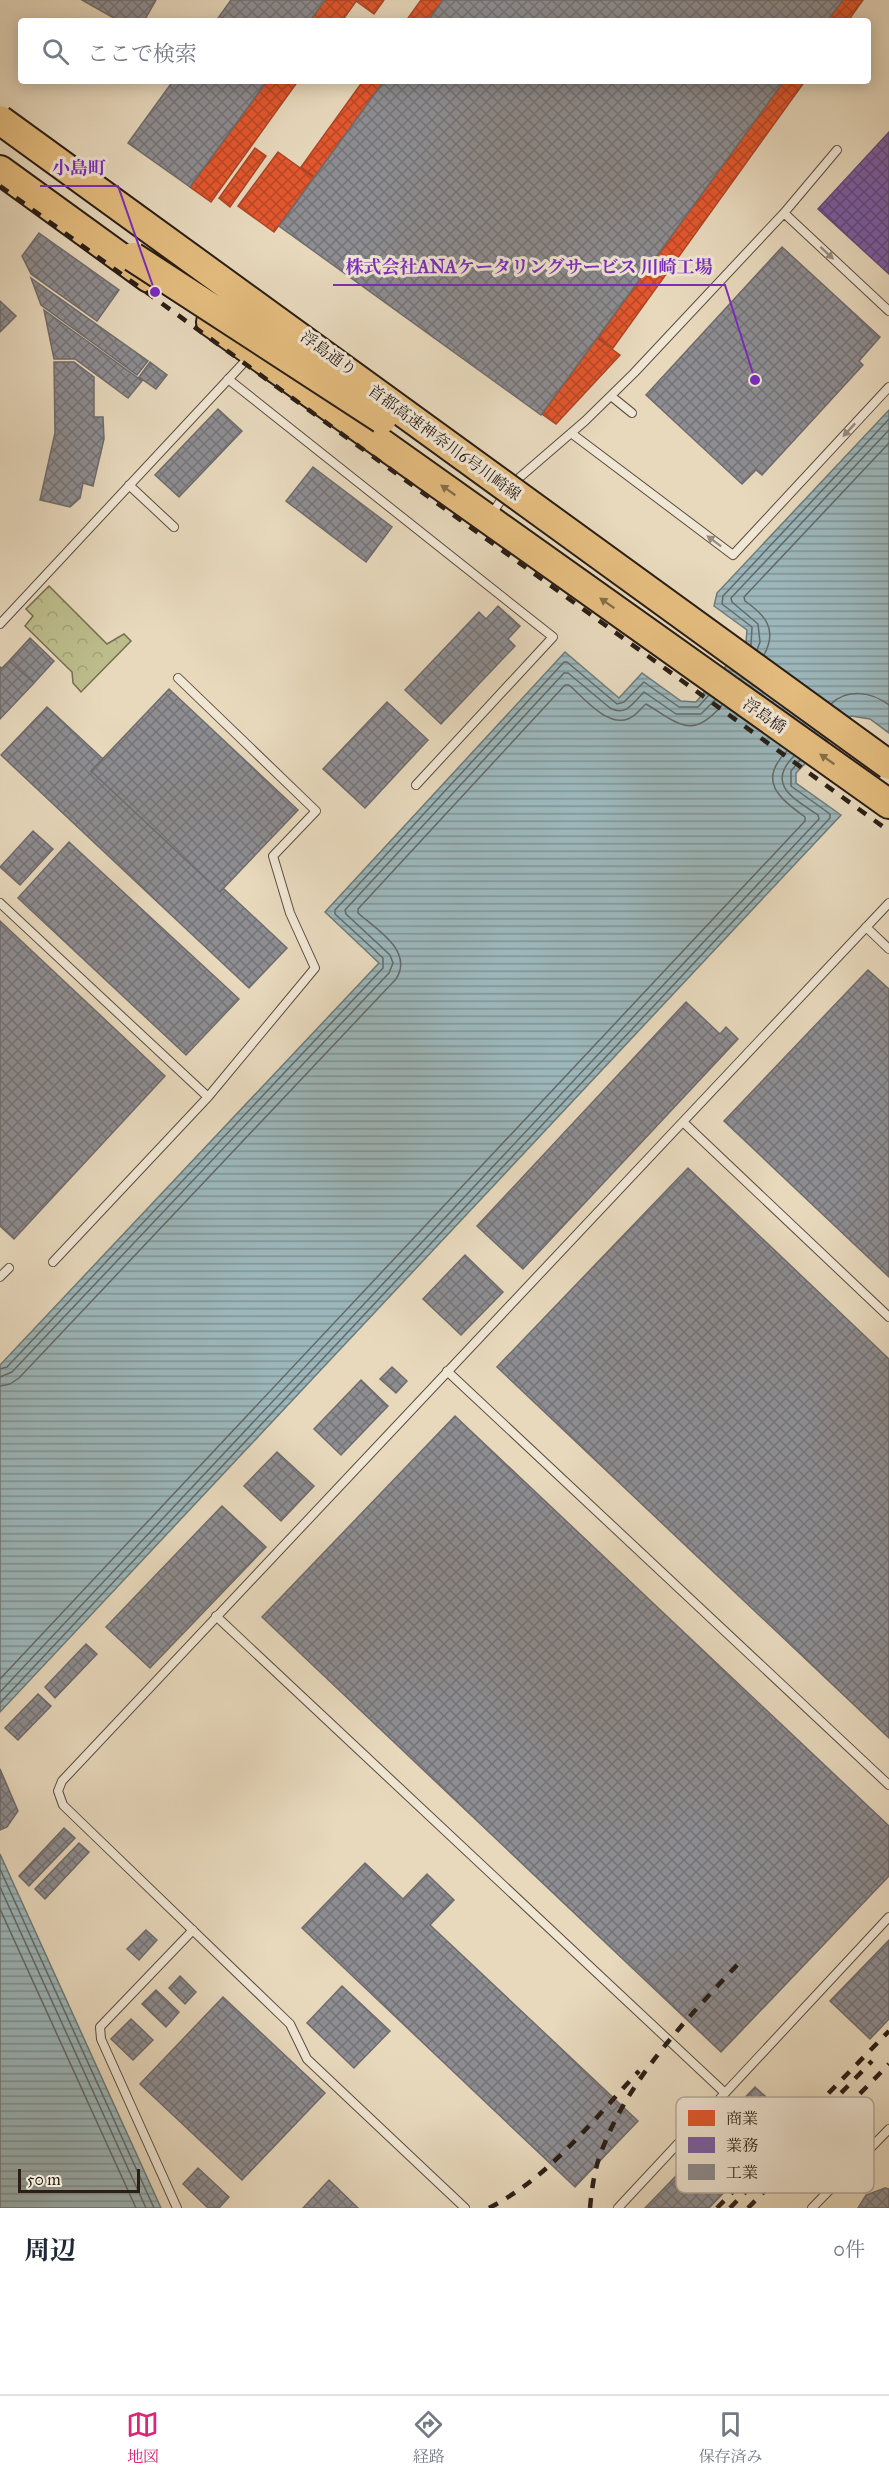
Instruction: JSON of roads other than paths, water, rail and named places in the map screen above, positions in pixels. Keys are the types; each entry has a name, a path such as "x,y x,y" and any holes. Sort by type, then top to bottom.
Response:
{"highway":[{"name":"首都高速神奈川6号川崎線","path":"0,120 889,765"},
{"name":"浮島通り","path":"0,126 270,334 488,519 655,636"},
{"name":"首都高速神奈川6号川崎線","path":"0,139 457,467 884,793"},
{"path":"0,162 133,257 457,467"},
{"name":"浮島通り","path":"0,170 512,484 889,756"},
{"name":"浮島橋","path":"655,636 884,793"}],"lane":[{"path":"488,519 512,484 611,396 784,213 837,150"},
{"path":"784,213 889,311"},
{"path":"0,624 270,334"},
{"path":"228,379 553,637 416,785"},
{"path":"571,433 733,555 889,387"},
{"path":"611,396 632,413"},
{"path":"129,485 174,527"},
{"path":"53,1262 208,1097 315,968 290,913 273,856 316,811 178,678"},
{"path":"0,903 208,1097"},
{"path":"465,2208 307,2059 290,2024 63,1804 58,1791 62,1780 889,903"},
{"path":"866,927 889,949"},
{"path":"683,1122 889,1317"},
{"path":"0,1277 9,1268"},
{"path":"447,1371 889,1785"},
{"path":"216,1616 725,2093"},
{"path":"721,2097 889,1917"},
{"path":"177,2208 101,2039 100,2027 193,1930"},
{"path":"874,2144 889,2129"},
{"path":"618,2208 676,2146"},
{"path":"812,2208 827,2193"}],"water":[{"path":"889,410 889,733 870,719 851,716 796,773 796,783 841,815 0,1712 0,1365 379,963 325,912 565,652 619,698 642,673 681,701 696,702 746,642 747,630 714,606 717,593"},
{"path":"0,1854 161,2208 0,2208"}],"railway":[{"path":"0,186 889,831"},
{"path":"590,2208 594,2176 601,2153 630,2095 662,2049 738,1964"},
{"path":"825,2097 889,2031"},
{"path":"837,2097 872,2061"},
{"path":"857,2097 889,2064"},
{"path":"489,2208 511,2195 551,2164 639,2071"},
{"path":"717,2208 732,2193"},
{"path":"730,2208 744,2193"},
{"path":"748,2208 763,2193"}],"place":[{"name":"小島町","path":"155,292"},
{"name":"株式会社ANAケータリングサービス 川崎工場","path":"755,380"}]}
